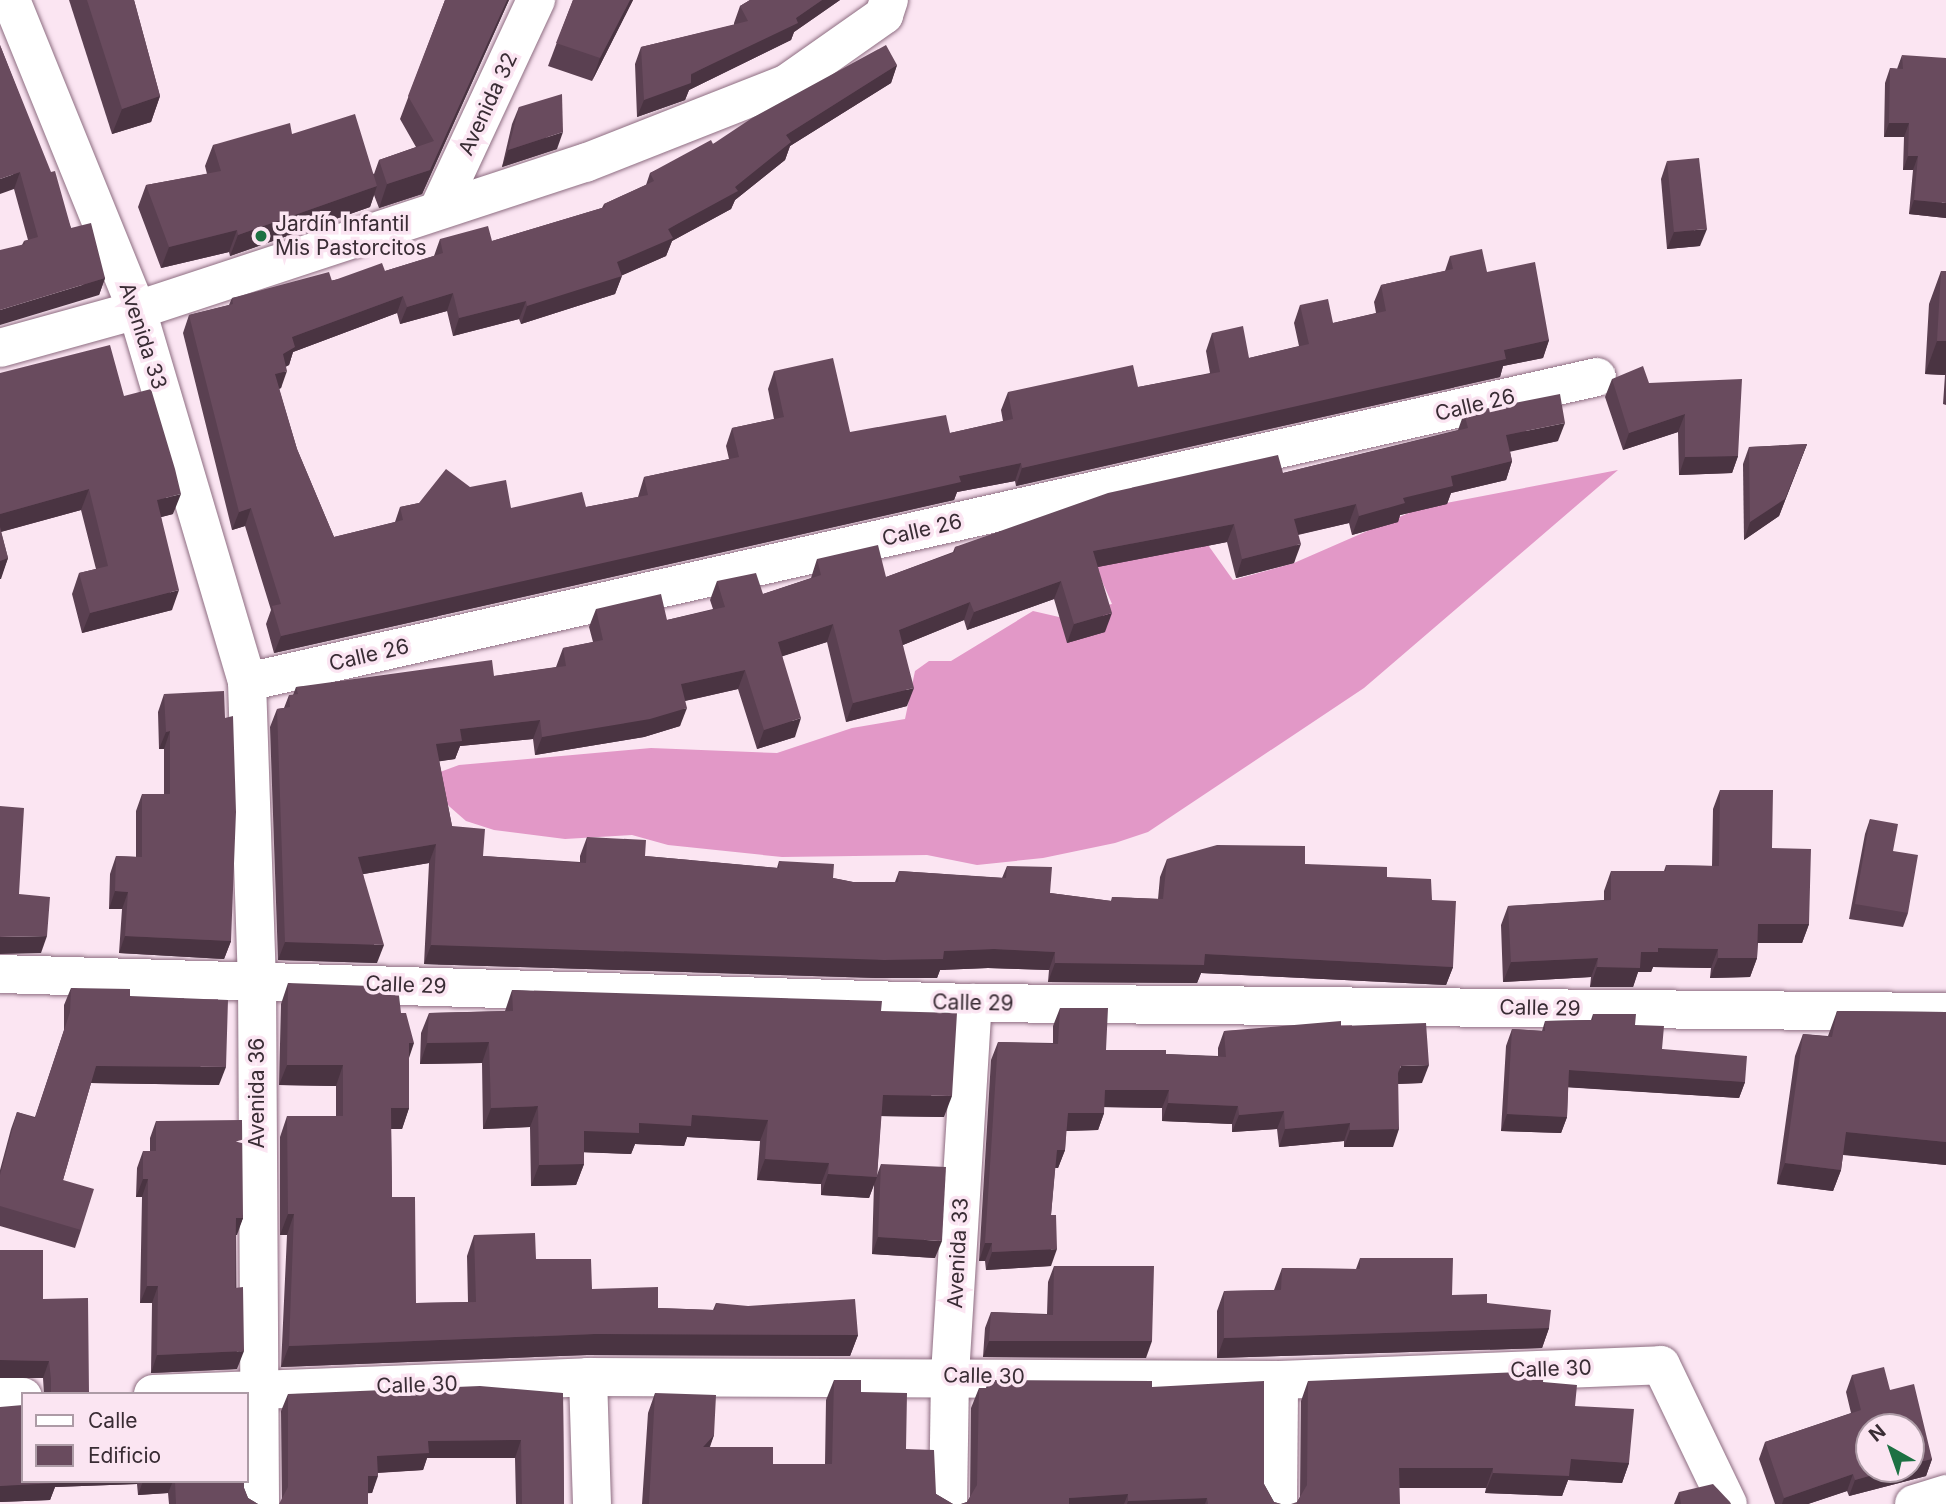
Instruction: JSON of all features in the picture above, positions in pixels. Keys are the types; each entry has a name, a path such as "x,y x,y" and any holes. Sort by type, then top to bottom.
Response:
{"street":[{"name":"Avenida 33","path":"11,0 138,310 247,682"},
{"name":"Avenida 32","path":"439,208 536,0"},
{"path":"0,348 138,310 439,208 585,163 786,84 887,8"},
{"name":"Calle 26","path":"247,682 1597,377"},
{"name":"Avenida 36","path":"247,682 257,980 257,1391 260,1504"},
{"name":"Calle 29","path":"0,974 973,1003 1946,1012"},
{"name":"Avenida 33","path":"948,1504 950,1375 973,1003"},
{"name":"Calle 30","path":"222,1392 588,1377 950,1375 1279,1380 1661,1365 1728,1504"},
{"path":"588,1377 592,1504"},
{"path":"1278,1504 1279,1380"},
{"path":"0,1397 21,1397"},
{"path":"1914,1504 1946,1494"}],"shaded area":[{"path":"1618,470 1364,688 1148,832 1115,843 1043,858 977,865 927,855 782,857 668,845 632,835 565,839 494,830 466,821 434,793 432,775 459,765 651,748 777,753 852,728 905,719 915,671 929,661 951,661 1033,611 1059,617 1112,604 1092,558 1208,545 1233,580 1294,563 1420,508"}],"building":[{"path":"87,0 134,0 160,96 122,109"},
{"path":"445,0 507,0 430,170 387,184 379,160 434,141 408,96"},
{"path":"573,0 630,0 600,58 556,43"},
{"path":"750,0 822,0 796,18 798,23 691,74 691,83 644,100 641,47 748,21 740,6"},
{"path":"0,45 51,172 55,171 71,228 91,223 105,278 0,310 0,250 25,244 24,241 38,237 20,172 0,179"},
{"path":"886,45 897,65 786,135 791,142 735,187 738,191 668,229 673,238 617,262 622,276 527,306 526,301 459,318 453,293 407,307 403,296 292,337 295,347 283,354 287,371 275,374 297,449 334,537 403,520 400,507 419,503 446,469 470,487 506,480 511,508 582,492 586,507 648,495 644,477 739,457 732,428 784,417 774,371 833,358 850,432 946,415 950,433 1013,419 1008,392 1133,365 1138,387 1220,372 1212,333 1243,326 1249,358 1309,344 1300,305 1328,299 1333,323 1386,311 1381,285 1453,269 1450,256 1482,249 1487,272 1535,262 1549,340 1504,350 1506,359 1022,468 1021,463 959,476 961,482 281,636 272,606 281,604 251,508 239,512 189,315 233,304 232,298 329,272 332,281 382,263 385,271 443,253 440,239 488,226 492,241 605,207 604,204 654,181 650,173 711,140 713,144 752,118"},
{"path":"1902,55 1946,58 1946,203 1914,200 1918,156 1908,156 1909,123 1889,123 1890,68 1903,69"},
{"path":"562,94 563,132 508,150 519,107"},
{"path":"355,114 377,186 238,235 237,230 169,247 146,185 221,171 213,145 290,123 292,134"},
{"path":"1699,158 1707,229 1674,232 1667,161"},
{"path":"1941,271 1946,271 1946,341 1937,341"},
{"path":"110,345 124,396 151,389 175,469 181,494 157,500 179,590 90,613 79,573 108,566 89,489 0,514 0,373"},
{"path":"1643,366 1649,383 1742,379 1738,456 1685,457 1685,414 1629,433 1612,379"},
{"path":"1560,394 1565,423 1506,435 1512,461 1451,476 1453,486 1403,498 1405,503 1359,516 1356,504 1294,519 1301,544 1242,559 1234,524 1093,551 1112,613 1074,624 1061,581 974,612 970,602 899,630 914,688 853,703 833,624 778,642 801,718 764,730 745,670 681,684 687,708 650,719 542,737 540,720 460,729 462,741 436,744 452,826 485,829 483,856 586,863 587,837 646,840 645,856 779,868 779,861 834,864 833,878 853,882 898,882 899,871 1006,878 1007,866 1052,867 1050,893 1112,901 1112,897 1163,899 1167,859 1217,845 1305,846 1305,864 1387,867 1387,877 1431,879 1432,900 1456,901 1453,967 1205,954 1204,965 1055,963 1055,952 994,949 944,951 943,959 884,960 431,945 436,844 358,857 384,945 285,942 277,709 290,707 289,695 298,694 296,687 492,660 494,676 566,666 563,648 603,640 596,609 661,594 667,620 725,607 717,581 756,573 763,594 821,575 817,559 878,545 886,577 955,552 955,547 1108,493 1278,455 1283,473 1468,428 1464,413"},
{"path":"1807,444 1785,499 1750,522 1749,447"},
{"path":"0,527 8,558 0,561"},
{"path":"224,691 225,718 233,716 236,812 231,941 125,936 128,892 115,891 116,856 142,857 142,794 170,794 170,731 166,732 164,694"},
{"path":"1720,790 1773,790 1772,848 1811,849 1809,924 1758,924 1757,958 1718,958 1718,949 1658,948 1658,952 1641,952 1640,968 1597,967 1598,958 1511,962 1508,906 1611,900 1611,871 1666,871 1666,865 1719,866"},
{"path":"0,806 24,808 19,894 50,897 47,936 0,937"},
{"path":"1870,819 1898,824 1893,851 1918,855 1908,913 1855,904"},
{"path":"288,983 398,987 401,1013 406,1013 414,1043 409,1043 409,1108 391,1108 392,1197 415,1197 416,1303 476,1302 474,1235 535,1233 536,1259 591,1259 592,1289 658,1287 658,1308 715,1310 716,1303 748,1306 855,1299 858,1335 595,1334 289,1346 294,1214 288,1214 287,1116 343,1116 343,1065 287,1065"},
{"path":"71,988 130,989 130,996 228,1000 226,1067 96,1066 63,1180 94,1189 81,1230 0,1206 0,1175 17,1112 35,1118 70,1012"},
{"path":"512,990 882,1001 881,1011 957,1013 952,1096 883,1095 877,1177 828,1174 829,1163 765,1159 768,1120 692,1115 691,1126 639,1123 639,1133 584,1131 584,1164 539,1165 538,1106 491,1108 489,1042 427,1043 429,1013 513,1011"},
{"path":"1060,1008 1108,1008 1106,1050 1166,1050 1166,1054 1226,1057 1224,1031 1341,1021 1341,1026 1426,1023 1429,1065 1401,1066 1398,1072 1399,1129 1350,1130 1350,1123 1285,1129 1284,1111 1239,1115 1238,1106 1168,1103 1169,1090 1105,1090 1104,1113 1068,1113 1065,1150 1057,1150 1051,1215 1056,1215 1057,1249 992,1252 992,1243 985,1243 998,1042 1058,1044"},
{"path":"1837,1011 1946,1012 1946,1142 1846,1132 1841,1170 1785,1163 1803,1034 1832,1037"},
{"path":"1593,1014 1636,1014 1635,1025 1664,1026 1662,1049 1747,1056 1745,1082 1569,1070 1567,1117 1507,1114 1512,1029 1545,1031 1545,1021 1593,1020"},
{"path":"242,1120 243,1218 236,1218 235,1288 243,1287 244,1351 157,1355 158,1286 147,1286 148,1179 143,1179 143,1151 156,1151 156,1121"},
{"path":"881,1164 946,1167 942,1241 878,1237"},
{"path":"0,1250 43,1250 43,1299 88,1298 89,1392 51,1392 49,1361 0,1360"},
{"path":"1360,1258 1453,1258 1452,1295 1487,1294 1487,1303 1551,1310 1549,1328 1224,1338 1224,1291 1281,1290 1282,1268 1360,1269"},
{"path":"1054,1266 1154,1266 1152,1341 989,1341 991,1312 1053,1315"},
{"path":"1884,1367 1890,1390 1914,1384 1921,1413 1855,1413 1855,1480 1853,1474 1784,1498 1765,1442 1861,1410 1852,1375"},
{"path":"1544,1371 1543,1382 1577,1385 1575,1406 1634,1409 1629,1463 1571,1459 1569,1476 1493,1473 1493,1468 1399,1468 1400,1504 1291,1504 1297,1502 1307,1485 1308,1381"},
{"path":"834,1380 861,1380 861,1392 907,1393 906,1449 934,1450 936,1494 953,1504 649,1504 655,1393 716,1395 714,1435 703,1447 773,1447 773,1464 832,1464"},
{"path":"988,1380 1152,1381 1152,1387 1264,1381 1264,1484 1274,1502 1281,1504 1208,1504 1207,1498 1128,1501 1128,1494 1069,1498 1069,1504 961,1504 967,1502 977,1485 979,1388 988,1388"},
{"path":"480,1386 563,1393 564,1504 522,1504 521,1440 428,1441 429,1453 377,1456 378,1476 368,1476 368,1504 279,1504 288,1487 288,1394"},
{"path":"21,1405 21,1483 57,1483 0,1486 0,1407"},
{"path":"1925,1430 1932,1459 1925,1461"},
{"path":"175,1483 244,1483 248,1498 258,1504 176,1504"},
{"path":"1713,1484 1731,1504 1681,1504 1679,1492"}],"place":[{"name":"Jardín Infantil Mis Pastorcitos","path":"261,236"}]}
